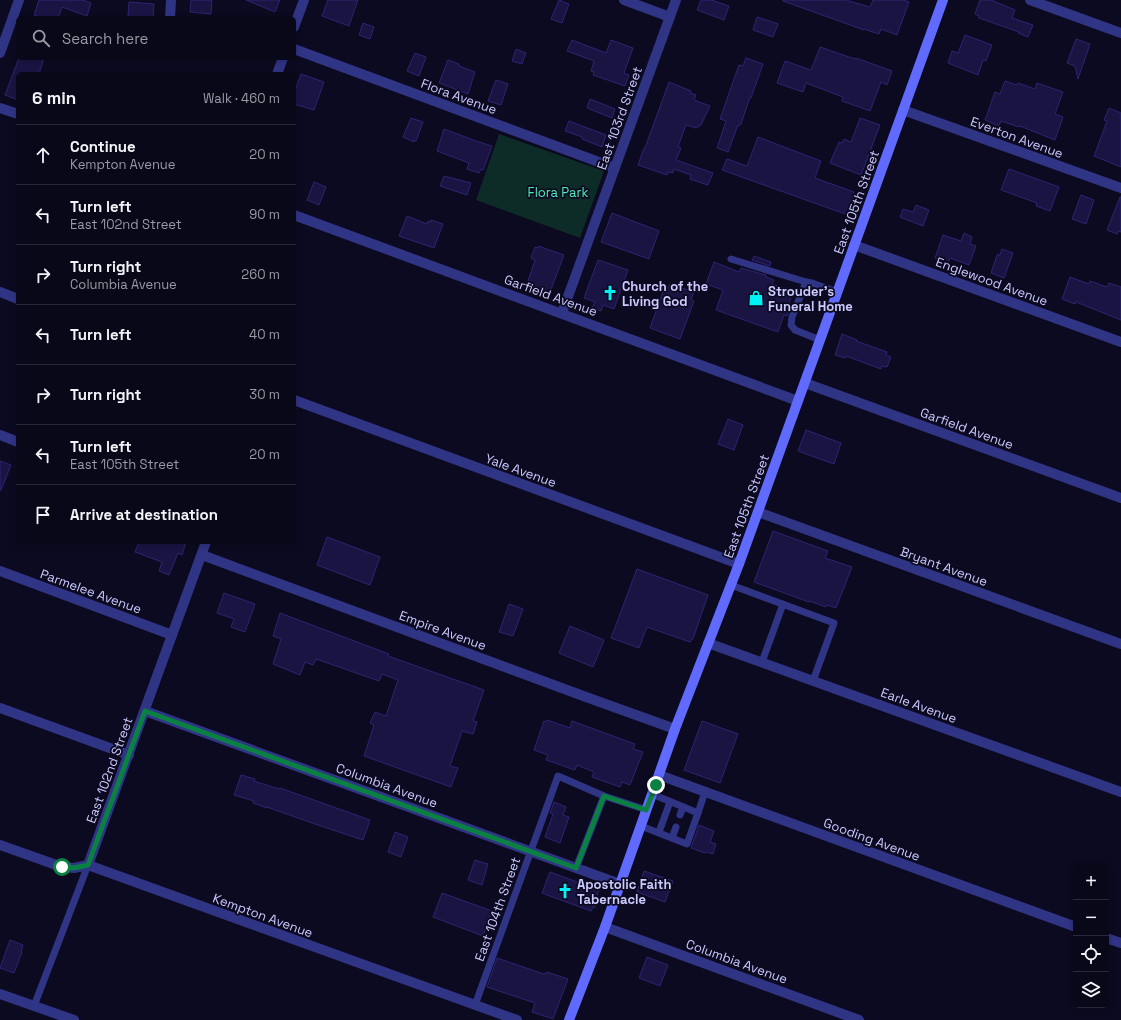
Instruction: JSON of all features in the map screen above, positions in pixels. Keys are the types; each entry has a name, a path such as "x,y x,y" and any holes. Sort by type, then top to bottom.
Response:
{"main road":[{"name":"East 105th Street","path":"570,1020 605,927 675,729 739,564 943,0"}],"street":[{"path":"0,53 19,0"},
{"path":"170,16 171,0"},
{"path":"296,22 304,0"},
{"path":"624,0 670,16"},
{"name":"East 103rd Street","path":"562,313 676,0"},
{"path":"1030,0 1121,33"},
{"name":"Flora Avenue","path":"296,50 615,168"},
{"path":"278,72 282,60"},
{"path":"0,108 16,113"},
{"name":"Everton Avenue","path":"903,110 1121,188"},
{"name":"Garfield Avenue","path":"296,216 798,401"},
{"name":"Englewood Avenue","path":"854,245 1121,342"},
{"path":"0,292 16,297"},
{"name":"Garfield Avenue","path":"805,383 1121,498"},
{"name":"Yale Avenue","path":"296,401 739,564"},
{"path":"0,435 16,441"},
{"name":"Bryant Avenue","path":"758,512 1121,644"},
{"name":"East 102nd Street","path":"88,865 205,544"},
{"name":"Empire Avenue","path":"202,555 675,729"},
{"name":"Parmelee Avenue","path":"0,571 172,635"},
{"name":"Earle Avenue","path":"708,643 1121,792"},
{"path":"0,708 129,755"},
{"name":"Columbia Avenue","path":"145,711 620,884"},
{"name":"Gooding Avenue","path":"659,775 1073,926"},
{"name":"Kempton Avenue","path":"0,845 62,867 74,868 88,865 517,1020"},
{"name":"Columbia Avenue","path":"605,927 859,1020"},
{"path":"1109,939 1121,943"},
{"path":"0,994 74,1020"}],"lane":[{"path":"731,259 837,292"},
{"path":"806,282 792,317 791,325 795,330 820,340"},
{"path":"731,584 834,623 813,681"},
{"path":"762,662 784,604"},
{"name":"East 104th Street","path":"475,1005 558,776 604,796"},
{"path":"641,826 687,844 705,792"},
{"path":"652,794 698,812"},
{"path":"576,868 604,796 646,810"},
{"path":"659,832 670,802"},
{"path":"680,815 683,807"},
{"path":"672,838 676,827"},
{"name":"East 102nd Street","path":"34,1006 88,865"}],"green space":[{"name":"Flora Park","path":"499,134 604,171 580,238 476,200"}],"building":[{"path":"39,0 83,0 91,3 87,16 62,7 59,16 34,15"},
{"path":"191,0 212,0 211,14 190,12"},
{"path":"246,0 280,0 275,12"},
{"path":"328,0 358,0 349,26 322,16"},
{"path":"559,0 569,4 562,23 551,19"},
{"path":"701,0 711,0 729,6 724,20 697,10"},
{"path":"783,0 846,0 870,7 873,0 903,0 909,2 897,35 881,29 879,34 864,30"},
{"path":"980,0 991,0 1015,10 1012,18 1033,25 1028,37 1018,33 1019,32 979,18 979,16 975,14"},
{"path":"129,2 154,4 153,16 128,16"},
{"path":"757,17 778,24 773,37 753,30"},
{"path":"363,23 374,27 370,39 359,35"},
{"path":"965,35 992,45 986,61 983,60 978,75 948,63 952,51 958,53"},
{"path":"1076,39 1090,44 1078,79 1075,66 1067,63"},
{"path":"572,40 606,53 611,40 633,48 624,73 629,75 625,86 593,75 594,72 591,71 594,61 567,51"},
{"path":"820,47 892,71 887,85 881,82 870,111 842,101 843,97 806,83 803,92 777,83 785,61 811,70"},
{"path":"516,49 526,53 522,64 512,61"},
{"path":"415,53 426,57 419,76 407,71"},
{"path":"746,58 763,64 741,124 739,126 738,125 728,152 717,148 726,121 720,119 739,65 743,66"},
{"path":"18,60 43,60 40,72 16,72 16,99 5,95"},
{"path":"448,60 475,72 468,94 439,83"},
{"path":"301,74 324,82 314,110 296,105 296,88"},
{"path":"496,80 508,84 501,105 488,101"},
{"path":"1005,81 1017,85 1018,83 1035,89 1037,83 1063,92 1055,114 1063,117 1055,140 1020,126 1019,127 1001,121 999,126 985,120 995,92 1000,94"},
{"path":"669,82 691,91 690,93 696,95 694,100 710,106 701,125 696,128 686,125 678,147 681,148 676,160 713,173 708,185 690,179 691,175 674,169 673,173 668,172 667,175 638,165"},
{"path":"590,99 615,109 612,118 587,108"},
{"path":"1109,108 1121,113 1121,167 1094,156 1107,121 1104,120"},
{"path":"411,118 423,122 416,141 414,140 414,142 403,137"},
{"path":"860,118 880,125 861,175 830,163 839,142 842,143 844,139 851,142"},
{"path":"569,121 606,135 602,147 582,139 582,137 565,131"},
{"path":"444,129 492,146 483,170 481,169 479,173 467,169 469,163 437,151"},
{"path":"758,137 821,161 815,178 854,192 848,215 722,170 727,159 747,166"},
{"path":"1009,169 1059,187 1050,211 1036,206 1037,203 1001,190"},
{"path":"444,176 471,183 467,195 440,186"},
{"path":"314,182 326,187 319,205 307,200"},
{"path":"1081,195 1094,200 1086,224 1072,219"},
{"path":"1120,197 1121,232 1118,231 1117,234 1107,230"},
{"path":"916,205 929,210 923,226 900,217 903,209 913,212"},
{"path":"612,213 659,231 649,259 601,242"},
{"path":"407,216 427,224 428,221 431,222 431,220 443,224 434,248 399,236"},
{"path":"964,233 972,237 970,244 976,246 969,265 950,258 948,263 935,258 943,235 961,241"},
{"path":"538,246 564,255 550,292 546,292 527,284 535,260 531,258 535,247 538,248"},
{"path":"1002,249 1013,253 1004,278 991,273 996,258 998,254 1000,255"},
{"path":"754,256 771,262 770,266 752,260"},
{"path":"598,260 628,270 614,309 603,305 601,311 592,308 595,302 584,298"},
{"name":"Strouder's Funeral Home","path":"714,262 739,272 741,268 766,275 766,277 774,280 772,284 793,291 789,304 791,305 787,316 784,315 778,332 716,310 723,290 706,284"},
{"path":"1070,277 1089,284 1090,281 1107,287 1109,283 1121,287 1121,320 1076,302 1075,304 1062,299"},
{"path":"670,284 694,292 691,299 694,301 680,339 650,328 664,289 667,290"},
{"path":"842,334 857,340 856,341 887,352 886,355 891,357 887,367 882,366 881,369 846,356 845,358 835,355"},
{"path":"728,419 743,425 734,450 718,444"},
{"path":"806,430 841,443 834,464 798,451"},
{"path":"0,461 11,465 1,490 0,490"},
{"path":"773,531 828,551 825,558 852,567 836,608 809,602 754,582"},
{"path":"327,537 380,557 370,585 317,565"},
{"path":"138,544 185,544 182,555 178,553 169,575 159,571 162,562 135,552"},
{"path":"637,569 708,595 693,639 690,642 647,627 639,648 611,638"},
{"path":"224,593 255,604 245,632 231,627 234,619 217,613"},
{"path":"509,604 523,609 513,636 499,632"},
{"path":"280,613 389,654 388,656 484,690 473,721 477,722 473,734 462,731 450,766 458,768 451,787 364,756 374,725 370,723 375,712 386,716 398,680 382,674 379,681 316,659 313,665 305,662 300,675 273,664 281,639 273,636"},
{"path":"570,626 604,640 593,667 559,653"},
{"path":"547,720 570,728 572,721 635,744 633,749 643,752 630,785 622,782 620,787 592,777 594,772 577,765 575,770 546,760 548,755 534,750 544,721 546,722"},
{"path":"702,721 738,734 720,783 684,770"},
{"path":"241,775 255,779 254,781 279,789 280,788 370,820 363,840 267,808 253,803 254,801 234,795"},
{"path":"554,802 566,807 563,815 569,817 560,843 545,837 553,814 550,813"},
{"path":"699,825 714,831 710,842 716,844 713,854 691,848"},
{"path":"395,832 408,837 401,857 388,852"},
{"path":"475,860 488,864 482,885 468,880"},
{"path":"644,871 673,881 665,902 637,892"},
{"path":"550,872 599,890 597,896 599,897 595,907 593,907 591,911 542,893"},
{"path":"442,893 492,911 483,936 433,917"},
{"path":"10,940 23,945 14,973 0,968"},
{"path":"647,957 668,965 660,986 639,978"},
{"path":"497,958 544,974 547,972 568,979 553,1019 532,1012 535,1003 487,987"}],"place":[{"name":"Church of the Living God","path":"610,293"},
{"name":"Strouder's Funeral Home","path":"756,298"},
{"name":"Apostolic Faith Tabernacle","path":"565,891"}],"route":[{"path":"62,867 74,868 88,865 145,711 576,868 604,796 646,810 656,785"}]}
